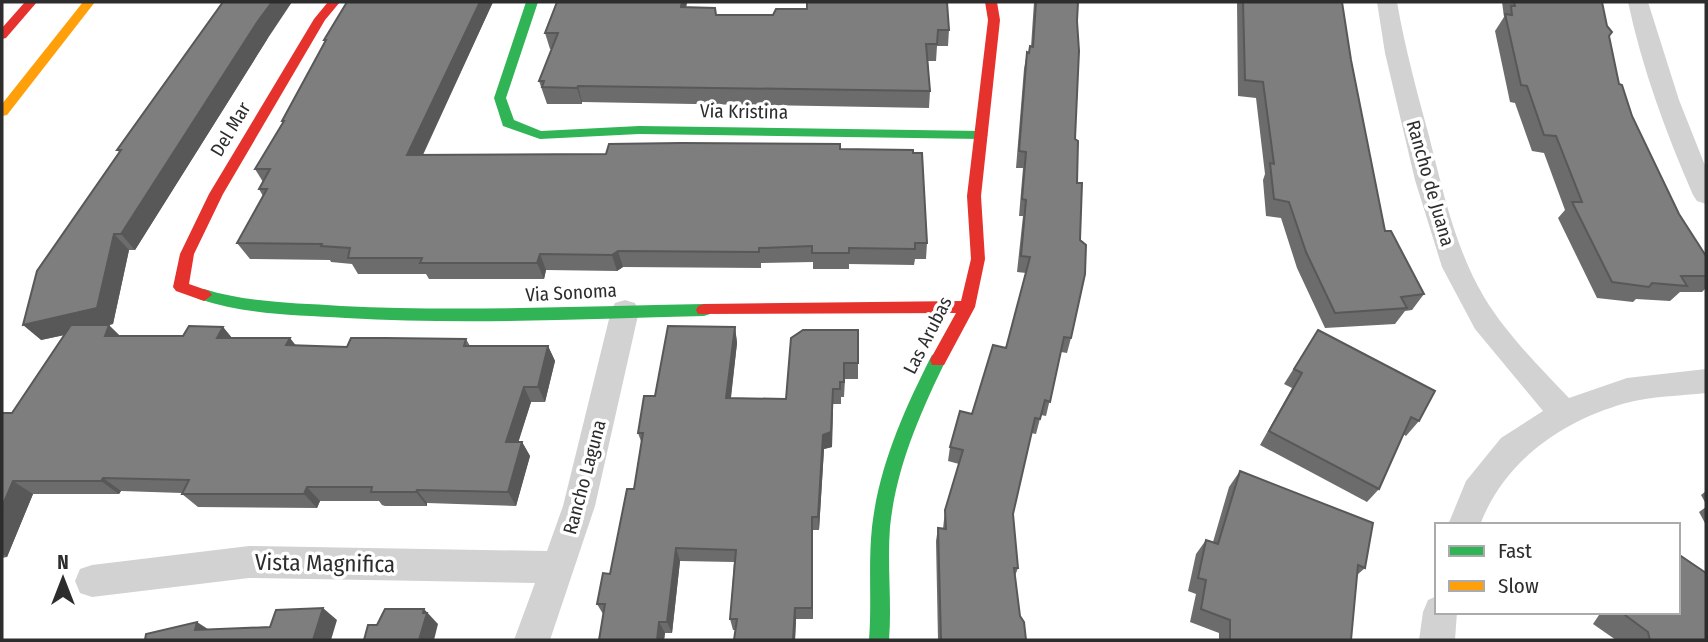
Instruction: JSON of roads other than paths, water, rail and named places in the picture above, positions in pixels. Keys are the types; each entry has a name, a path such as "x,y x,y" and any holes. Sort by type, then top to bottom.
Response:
{"street":[{"path":"2,35 31,2"},
{"path":"2,112 89,2"},
{"name":"Del Mar","path":"181,287 187,254 216,194 320,19 334,2"},
{"name":"Via Kristina","path":"532,2 500,98 509,123 540,135 639,130 981,135"},
{"name":"Las Arubas","path":"879,640 883,611 881,528 893,466 914,406 967,307 978,259 974,197 994,20 991,2"},
{"name":"Rancho de Juana","path":"1387,2 1391,35 1437,219 1459,274 1475,305 1500,341 1564,413"},
{"path":"1638,2 1660,84 1680,140 1706,195"},
{"name":"Via Sonoma","path":"181,287 232,305 362,314 519,316 625,311 967,307"},
{"name":"Rancho Laguna","path":"532,640 579,506 625,311"},
{"path":"1465,523 1477,491 1513,448 1564,413 1627,390 1706,381"},
{"name":"Vista Magnifica","path":"92,581 249,562 559,567"},
{"path":"1437,640 1440,614"}]}
